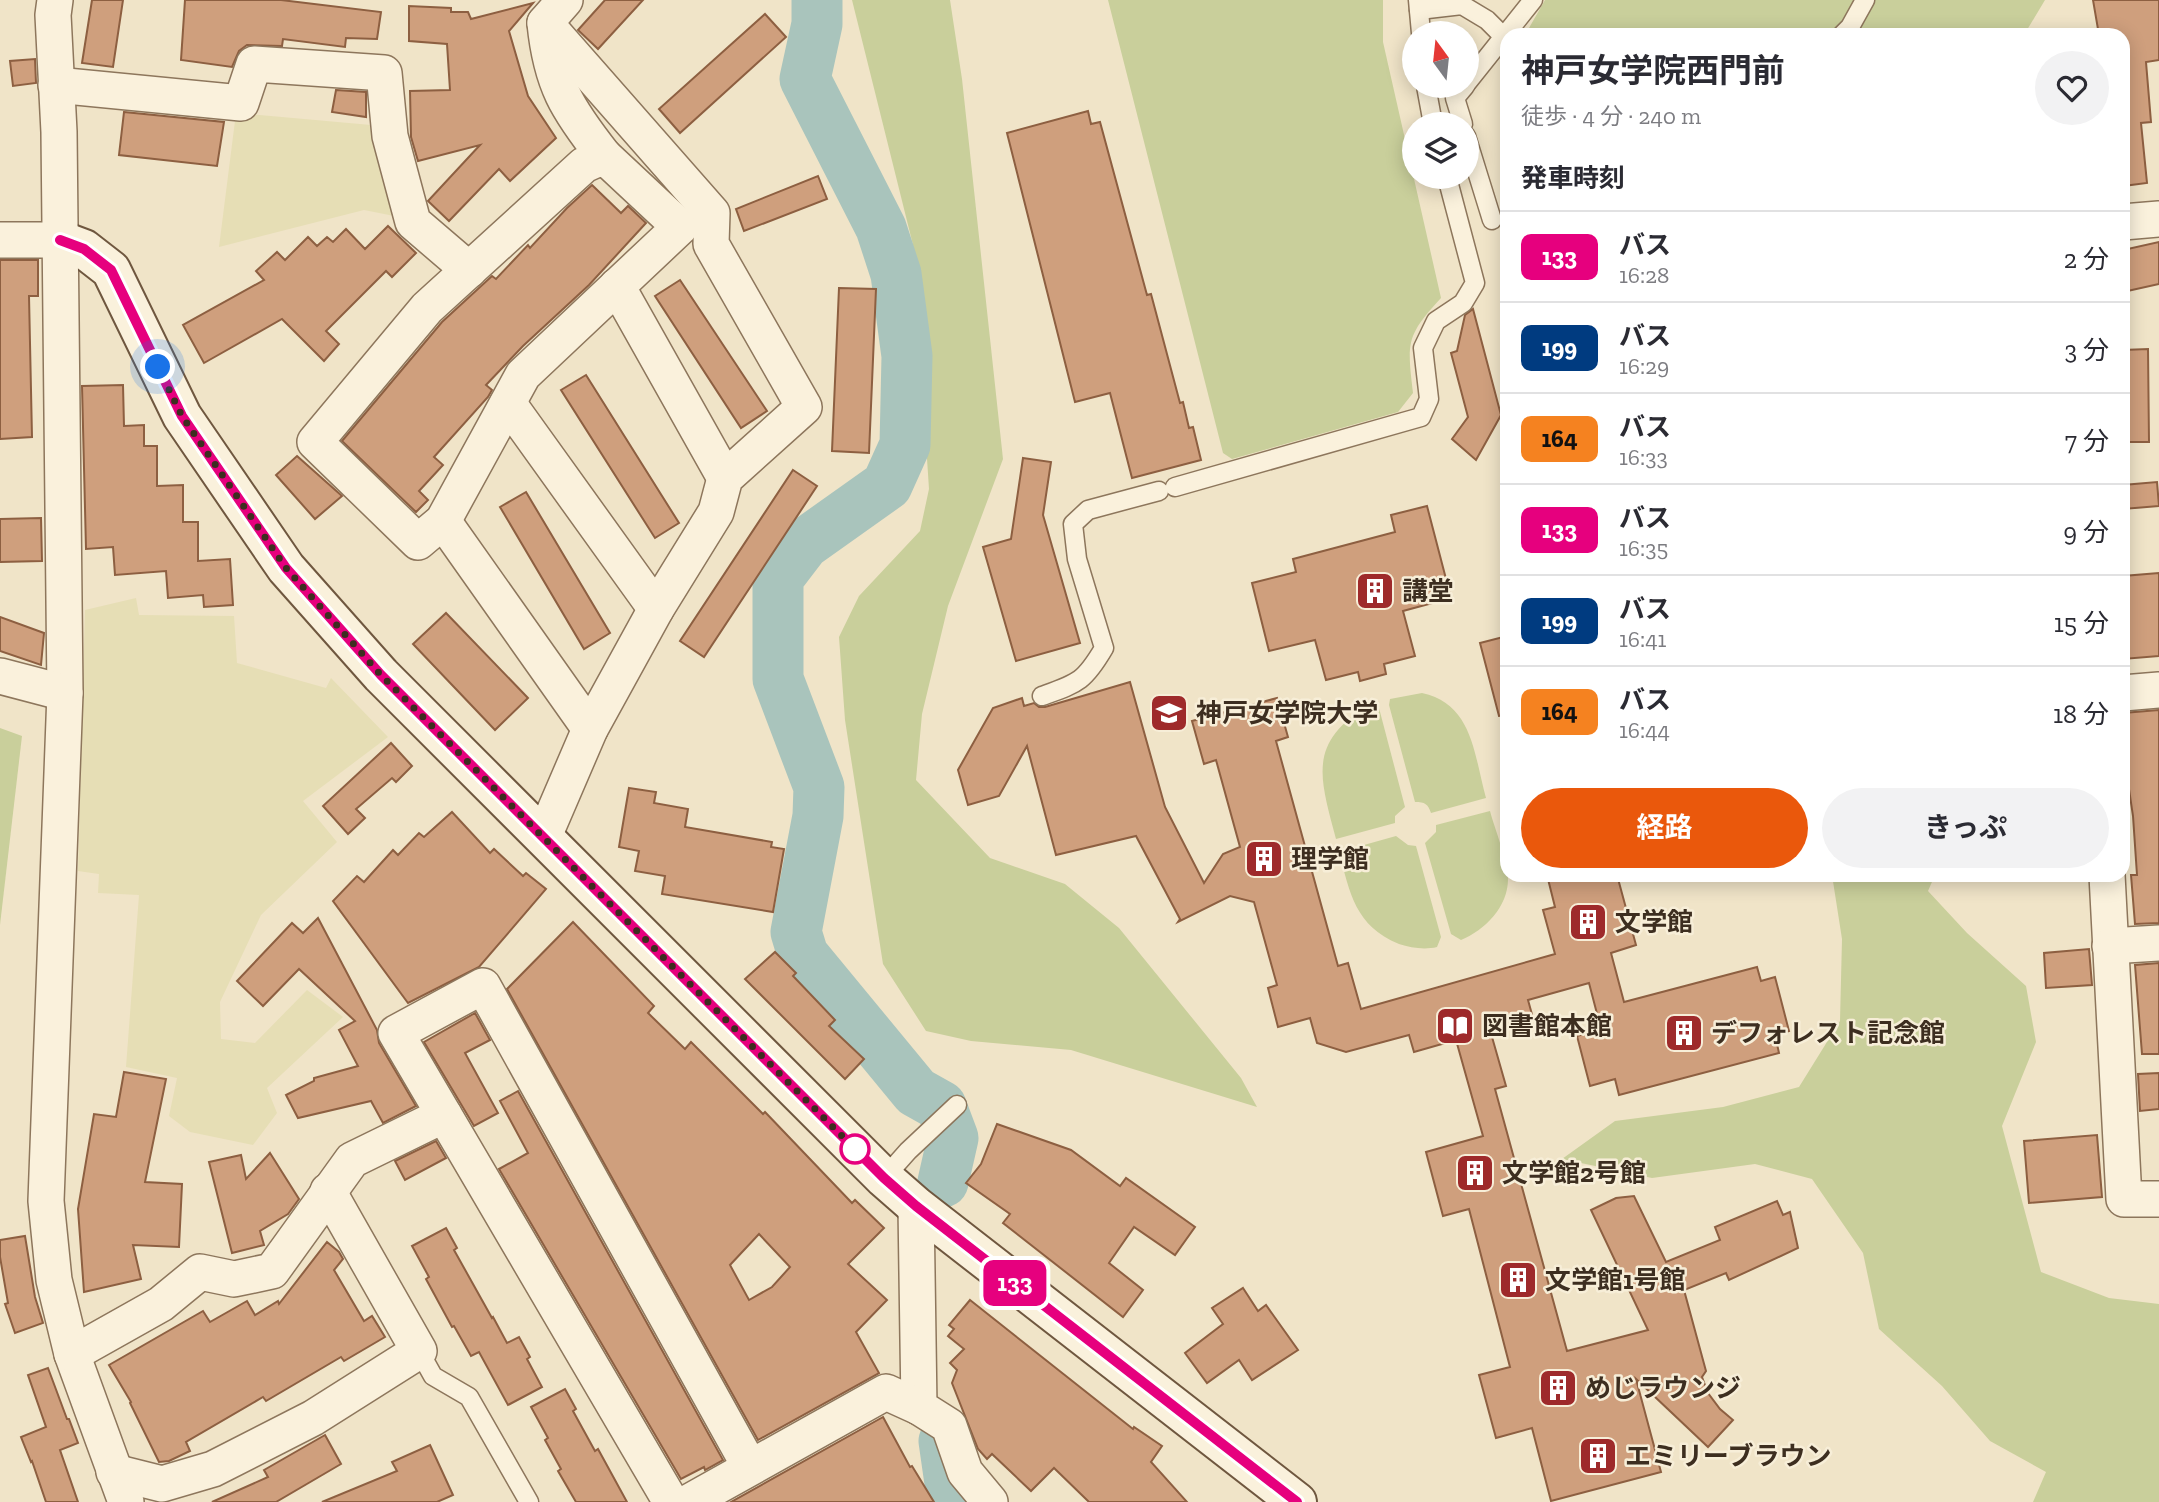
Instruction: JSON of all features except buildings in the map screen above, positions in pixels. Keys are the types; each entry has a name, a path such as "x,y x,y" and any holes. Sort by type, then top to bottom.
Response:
{"street":[{"path":"55,0 53,15 60,132 65,693 46,1201 54,1280 72,1354 120,1487 162,1484 213,1469 313,1418 419,1351 328,1191"},
{"path":"555,12 548,51 555,82 578,122 604,156 680,227 523,375 443,521 418,542 315,442 427,308 584,165 604,156"},
{"path":"544,836 590,729 656,609 716,512 725,478 804,407 711,244 712,213 555,12"},
{"path":"56,85 241,103 254,64 384,72 390,136 413,222 469,270"},
{"path":"2130,221 2159,219"},
{"path":"0,240 60,240 84,249 111,270 182,416 286,568 381,675 884,1178 916,1206 1297,1502"},
{"path":"617,286 725,478"},
{"path":"508,404 656,609"},
{"path":"443,521 590,729"},
{"path":"0,676 65,693"},
{"path":"2130,692 2159,690"},
{"path":"2107,882 2124,1199 2159,1199"},
{"path":"2110,946 2159,943"},
{"path":"671,1502 396,1033 483,985 750,1467"},
{"path":"72,1354 161,1304 200,1272 234,1279 272,1271 352,1160 444,1115"},
{"path":"916,1206 919,1407"},
{"path":"690,1502 886,1392 919,1407 949,1426 965,1472 990,1502"}],"lane":[{"path":"1511,28 1534,0"},
{"path":"1849,28 1865,0"},
{"path":"1418,5 1462,5 1487,20 1500,33"},
{"path":"1479,68 1500,42"},
{"path":"1479,178 1492,220"},
{"path":"1042,696 1078,684 1104,648 1077,559 1073,524 1088,510 1421,417 1429,399 1423,348 1436,321 1463,303 1475,283 1450,189"},
{"path":"884,1178 957,1105"},
{"path":"419,1351 433,1376 469,1397 529,1502"}],"shaded area":[{"path":"236,113 371,125 399,217 364,210 219,247"},
{"path":"136,598 139,615 234,616 237,663 326,688 331,678 388,737 303,801 337,842 261,915 220,1002 221,1039 255,1043 307,990 343,1017 267,1088 277,1113 253,1145 190,1132 169,1116 177,1078 126,1067 139,895 98,893 99,874 78,871 85,610"}],"green space":[{"path":"852,0 950,0 962,79 1003,459 948,606 922,714 916,780 990,858 1065,884 1119,928 1241,1078 1257,1107 1071,1050 971,1041 926,1031 883,964 845,720 839,637 859,596 920,531 929,489 913,245"},
{"path":"1108,0 1383,0 1383,42 1402,126 1402,189 1416,189 1441,298 1421,322 1412,341 1410,362 1413,393 1398,412 1232,459 1223,453"},
{"path":"1545,0 2045,0 2028,28 1529,28"},
{"path":"1422,693 1439,699 1452,708 1461,720 1474,749 1486,798 1431,813 1426,804 1415,802 1389,705 1390,699"},
{"path":"1372,703 1379,708 1405,807 1395,816 1395,823 1336,839 1325,796 1323,762 1328,746 1337,732 1351,717"},
{"path":"0,728 22,736 0,925"},
{"path":"1490,811 1500,844 1500,882 1508,882 1504,899 1486,924 1461,940 1451,934 1425,843 1436,832 1436,825"},
{"path":"1396,836 1408,845 1416,846 1441,937 1437,947 1408,947 1384,937 1364,918 1351,894 1339,852"},
{"path":"1833,882 1932,882 1928,891 1967,933 2026,986 2036,1042 2002,1126 2041,1272 2109,1298 2159,1304 2159,1502 2033,1502 2046,1472 1990,1441 1942,1386 1879,1329 1863,1253 1812,1179 1755,1164 1652,1178 1562,1159 1615,1121 1723,1107 1799,1087 1840,1021 1842,939"}],"waterway":[{"path":"817,0 817,24 805,79 881,228 896,274 907,356 905,445 887,485 804,544 778,578 778,679 819,787 818,816 796,932 803,955 916,1092 941,1106 953,1138 943,1182"},
{"path":"944,1441 950,1483 968,1502"}],"bus line":[{"name":"133","path":"60,240 84,249 111,270 182,416 286,568 381,675 884,1178 916,1206 1297,1502"}],"place":[{"name":"講堂","path":"1375,591"},
{"name":"神戸女学院大学","path":"1169,713"},
{"name":"理学館","path":"1264,859"},
{"name":"文学館","path":"1588,922"},
{"name":"図書館本館","path":"1455,1026"},
{"name":"デフォレスト記念館","path":"1684,1033"},
{"name":"文学館2号館","path":"1475,1173"},
{"name":"文学館1号館","path":"1518,1280"},
{"name":"めじラウンジ","path":"1558,1388"},
{"name":"エミリーブラウン","path":"1598,1456"}],"route":[{"path":"158,367 182,416 286,568 317,604 381,675 855,1149"}]}
